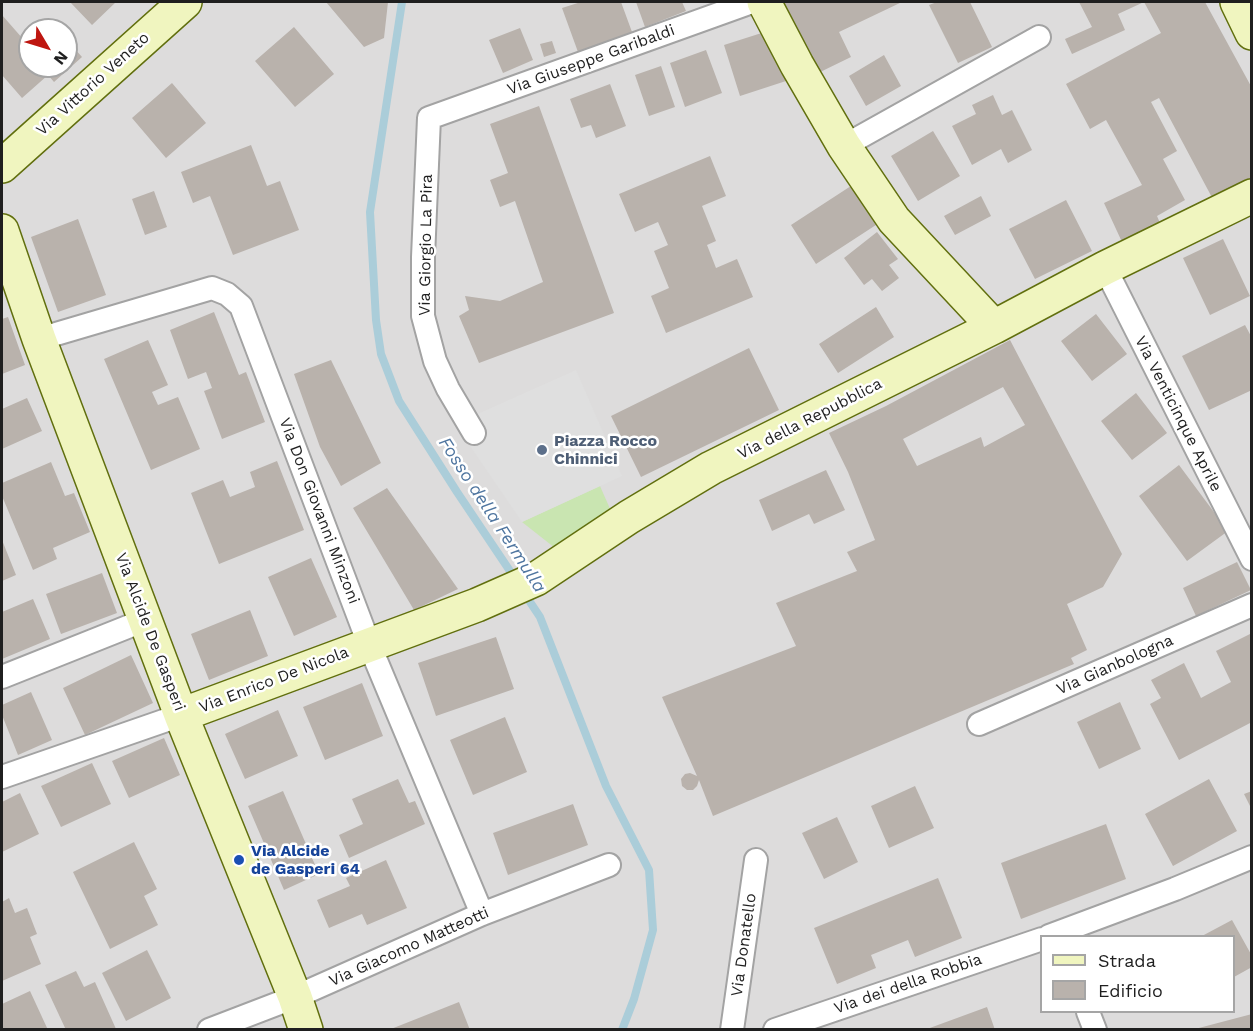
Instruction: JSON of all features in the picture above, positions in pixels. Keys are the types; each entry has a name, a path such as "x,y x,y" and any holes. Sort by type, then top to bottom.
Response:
{"street":[{"name":"Via Vittorio Veneto","path":"2,166 185,2"},
{"name":"Via Giuseppe Garibaldi","path":"429,118 752,2"},
{"path":"764,2 844,146 894,220 994,327"},
{"path":"1237,2 1251,33"},
{"path":"844,146 1040,37"},
{"name":"Via Giorgio La Pira","path":"429,118 422,268 423,316 435,361 474,434"},
{"name":"Via della Repubblica","path":"477,605 536,579 629,517 711,468 1251,196"},
{"name":"Via Alcide De Gasperi","path":"2,231 39,339 181,715 306,1029"},
{"name":"Via Venticinque Aprile","path":"1105,268 1251,559"},
{"name":"Via Don Giovanni Minzoni","path":"39,339 212,288 228,294 241,306 369,644 482,914"},
{"name":"Via Enrico De Nicola","path":"2,777 181,715 477,605"},
{"name":"Via Gianbologna","path":"979,724 1251,605"},
{"path":"2,677 145,620"},
{"name":"Via dei della Robbia","path":"1055,935 1175,889 1251,856"},
{"name":"Via Donatello","path":"732,1029 756,860"},
{"name":"Via Giacomo Matteotti","path":"209,1029 295,997 482,914 609,865"},
{"name":"Via dei della Robbia","path":"775,1029 1040,940"},
{"path":"1089,1013 1095,1029"}],"shaded area":[{"path":"2,2 1251,2 1251,1029 2,1029"},
{"name":"Piazza Rocco Chinnici","path":"576,370 622,476 522,522 455,424"}],"green space":[{"path":"600,486 611,511 555,548 522,522"}],"building":[{"path":"70,2 116,2 92,25"},
{"path":"326,2 388,2 384,38 364,47"},
{"path":"581,2 621,2 632,32 578,52 562,8"},
{"path":"636,2 682,2 686,11 645,27"},
{"path":"783,2 902,2 839,32 851,57 812,76 778,4"},
{"path":"937,2 970,2 992,47 958,63 929,5"},
{"path":"1079,2 1144,2 1118,14 1125,30 1072,54 1065,39 1092,27"},
{"path":"1144,2 1205,2 1252,88 1252,186 1216,205 1159,98 1151,102 1177,151 1163,159 1185,200 1157,216 1160,223 1122,242 1104,203 1142,185 1106,120 1090,129 1066,84 1161,33"},
{"path":"2,15 18,33 18,78 45,78 22,98 2,75"},
{"path":"294,27 334,74 295,107 255,61"},
{"path":"520,28 533,60 503,73 489,40"},
{"path":"771,30 786,81 740,96 724,45"},
{"path":"552,41 556,53 544,57 540,44"},
{"path":"706,50 722,93 685,107 670,63"},
{"path":"884,55 901,86 866,106 849,76"},
{"path":"661,66 675,107 649,116 635,75"},
{"path":"172,83 206,123 166,158 132,118"},
{"path":"610,84 626,126 596,138 591,125 581,128 570,99"},
{"path":"993,95 1002,115 1012,110 1032,150 1008,163 1001,149 972,165 952,126 976,114 972,105"},
{"path":"539,106 614,313 479,363 459,316 469,310 465,296 500,301 543,282 515,201 500,207 490,180 508,173 490,124"},
{"path":"933,131 960,176 918,201 891,156"},
{"path":"251,145 267,186 280,181 299,230 233,255 210,196 193,203 181,172"},
{"path":"710,156 726,196 702,206 716,241 707,245 716,268 737,259 753,297 666,333 651,296 669,288 654,251 668,245 658,222 635,232 619,194"},
{"path":"854,184 879,223 816,264 791,225"},
{"path":"154,191 167,227 145,235 132,199"},
{"path":"981,196 991,216 955,235 944,216"},
{"path":"1066,200 1092,251 1035,279 1009,229"},
{"path":"78,219 106,295 58,312 31,237"},
{"path":"877,232 898,259 889,265 899,278 882,291 872,279 864,285 844,258"},
{"path":"1223,239 1250,296 1210,315 1183,258"},
{"path":"876,307 894,337 838,373 819,344"},
{"path":"214,312 239,375 246,372 265,422 222,439 204,391 212,388 206,372 188,379 170,330"},
{"path":"1096,314 1127,354 1092,381 1061,341"},
{"path":"8,317 25,365 2,374 2,319"},
{"path":"1245,325 1252,338 1252,390 1209,410 1182,356"},
{"path":"148,340 168,385 152,392 158,405 178,397 200,449 151,470 104,359"},
{"path":"1010,340 1122,554 1103,587 1067,604 1087,650 1071,658 1074,664 713,816 699,780 693,790 687,790 682,786 681,779 685,774 690,773 697,776 662,697 796,646 776,603 857,571 847,552 875,540 848,472 829,433 886,406","holes":["1003,387 1025,425 984,447 981,437 917,466 903,439"]},
{"path":"749,348 779,410 641,477 611,416"},
{"path":"331,360 381,463 341,486 320,447 294,374"},
{"path":"1136,393 1167,433 1132,460 1101,421"},
{"path":"27,398 42,431 2,449 2,409"},
{"path":"277,461 304,530 219,564 191,493 223,480 230,497 255,487 250,472"},
{"path":"51,462 65,496 74,493 90,532 53,548 57,559 33,570 2,496 2,483"},
{"path":"1179,465 1228,531 1187,561 1139,496"},
{"path":"826,470 845,510 814,524 809,514 772,531 759,500"},
{"path":"387,488 458,589 414,610 353,508"},
{"path":"2,540 16,575 2,581"},
{"path":"311,558 337,617 294,636 268,577"},
{"path":"1237,562 1251,590 1196,616 1183,588"},
{"path":"102,573 117,613 61,634 46,594"},
{"path":"33,599 50,639 2,659 2,612"},
{"path":"250,610 268,656 209,680 191,634"},
{"path":"1252,633 1252,722 1179,760 1150,704 1161,698 1151,680 1184,663 1201,698 1231,682 1216,651"},
{"path":"496,637 514,689 436,716 418,663"},
{"path":"131,655 153,703 85,735 63,688"},
{"path":"362,683 383,736 325,760 303,707"},
{"path":"31,692 52,740 18,755 2,715 2,705"},
{"path":"1120,702 1141,749 1099,769 1077,722"},
{"path":"278,710 298,756 245,779 225,734"},
{"path":"505,717 527,772 473,795 450,740"},
{"path":"164,738 180,775 129,798 112,761"},
{"path":"92,763 111,804 61,827 41,786"},
{"path":"398,779 409,803 415,801 425,824 349,858 339,835 363,824 352,799"},
{"path":"1209,779 1237,831 1173,866 1145,814"},
{"path":"915,786 934,828 889,848 871,806"},
{"path":"283,791 319,874 284,890 248,806"},
{"path":"1252,791 1252,810 1244,794"},
{"path":"20,793 39,834 2,852 2,802"},
{"path":"573,804 588,845 508,875 493,833"},
{"path":"837,817 858,862 824,879 802,833"},
{"path":"1106,824 1126,879 1021,919 1001,863"},
{"path":"134,842 157,889 144,896 158,925 110,949 73,872"},
{"path":"386,860 407,908 367,925 362,914 329,928 317,900 350,886 346,878"},
{"path":"938,878 962,938 915,957 908,940 871,955 876,968 837,984 814,928"},
{"path":"9,898 15,913 27,908 37,934 30,937 41,964 2,981 2,902"},
{"path":"1232,920 1252,956 1252,967 1235,976 1235,935 1204,935"},
{"path":"147,950 171,998 126,1021 102,973"},
{"path":"76,971 84,987 95,982 116,1029 66,1030 45,985"},
{"path":"30,991 48,1030 2,1030 2,1004"},
{"path":"459,1002 470,1030 391,1030 391,1029"},
{"path":"987,1007 995,1030 927,1030 927,1029"},
{"path":"1252,1014 1252,1030 1195,1030 1195,1029"}],"waterway":[{"name":"Fosso della Fermulla","path":"402,2 370,212 376,320 381,354 399,401 516,580"},
{"name":"Fosso della Fermulla","path":"524,593 540,617 606,786 649,870 653,930 634,999 622,1030"}],"place":[{"name":"Piazza Rocco Chinnici","path":"542,450"},
{"name":"Via Alcide de Gasperi 64","path":"239,860"}]}
